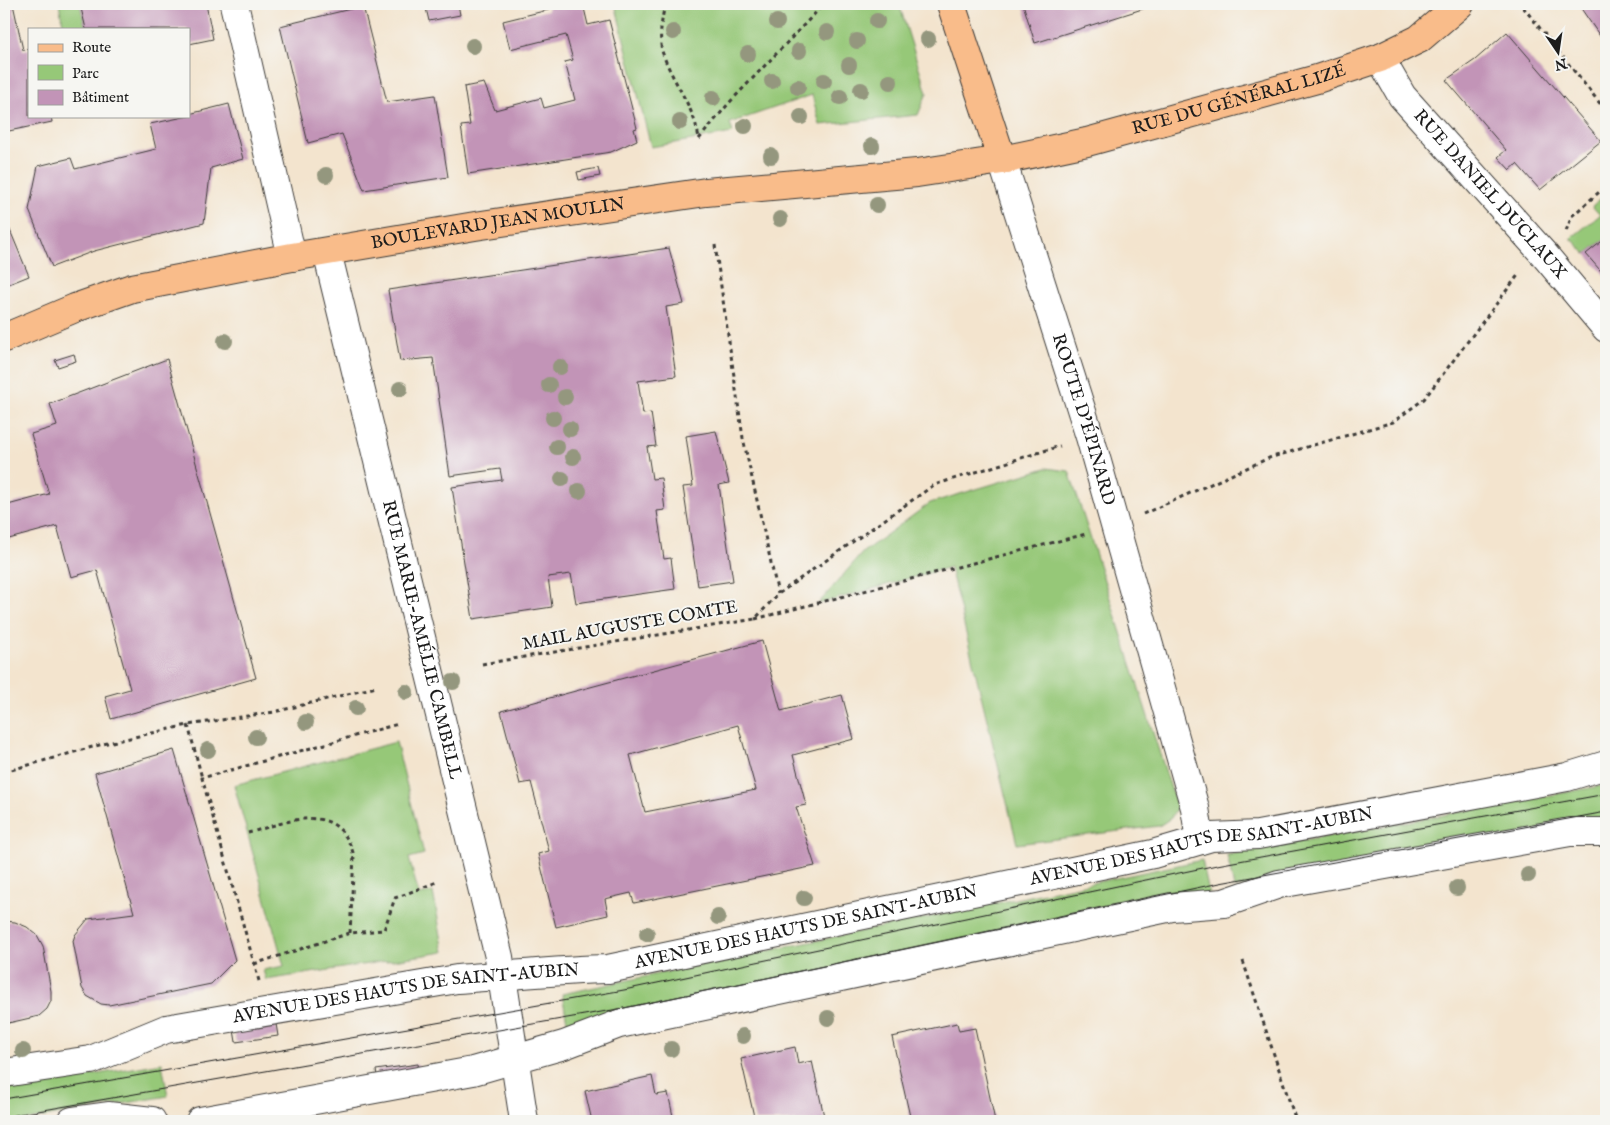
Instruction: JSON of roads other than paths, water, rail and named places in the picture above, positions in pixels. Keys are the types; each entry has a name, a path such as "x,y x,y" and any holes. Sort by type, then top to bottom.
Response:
{"main road":[{"name":"ROUTE D'ÉPINARD","path":"951,4 1002,160"},
{"name":"RUE DU GÉNÉRAL LIZÉ","path":"1002,160 1087,142 1317,79 1380,58 1419,39 1460,4"},
{"name":"BOULEVARD JEAN MOULIN","path":"4,338 74,308 132,288 292,257 475,226 706,192 917,173 1002,160"}],"street":[{"path":"234,4 292,257"},
{"name":"RUE DANIEL DUCLAUX","path":"1380,58 1402,96 1542,252 1606,328"},
{"name":"ROUTE D'ÉPINARD","path":"1002,160 1090,437 1195,808 1200,840"},
{"name":"RUE MARIE-AMÉLIE CAMBELL","path":"327,252 502,977 524,1121"},
{"name":"AVENUE DES HAUTS DE SAINT-AUBIN","path":"4,1073 91,1060 166,1029 456,979 502,977 552,970 608,969 1144,856 1211,837 1267,833 1567,777 1606,765"},
{"path":"200,1121 473,1071 564,1044 619,1024 1172,907 1224,903 1280,884 1570,832 1606,832"},
{"path":"72,1121 108,1116 147,1121"}],"tram line":[{"path":"4,1099 624,990 1217,865 1606,794"},
{"path":"4,1117 624,1008 1220,883 1606,812"}]}
